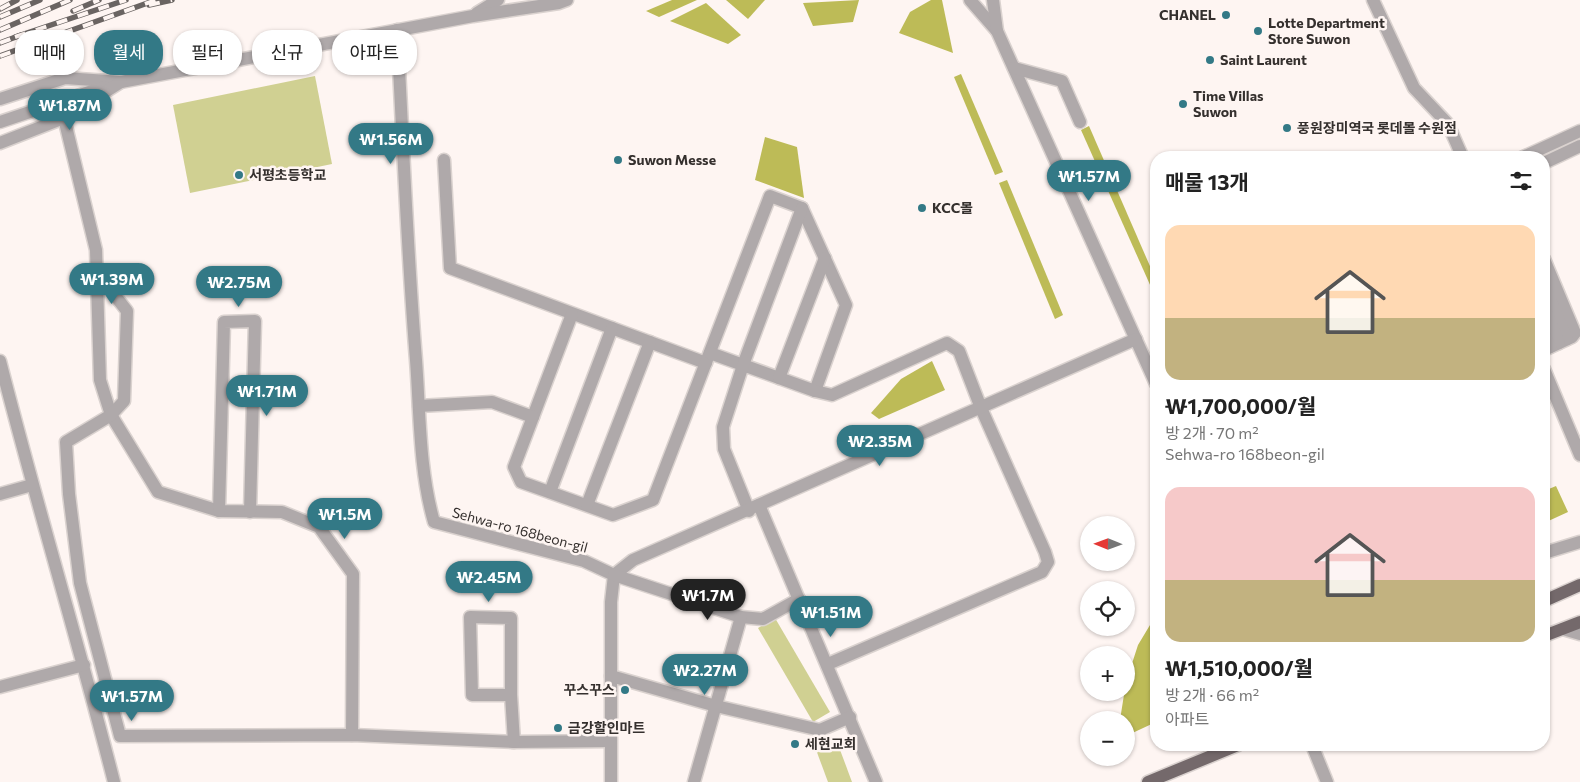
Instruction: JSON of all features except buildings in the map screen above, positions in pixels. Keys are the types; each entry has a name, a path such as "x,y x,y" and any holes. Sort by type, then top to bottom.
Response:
{"main road":[{"path":"1550,598 1580,585"},
{"path":"1550,634 1580,622"},
{"path":"1154,781 1224,751"}],"street":[{"path":"473,16 498,0"},
{"path":"473,16 520,0"},
{"path":"970,0 997,31 1150,370"},
{"path":"993,0 997,31"},
{"path":"1373,0 1414,88 1448,124 1460,151"},
{"path":"397,30 559,1"},
{"path":"0,122 18,114 121,82 332,42"},
{"path":"1014,68 1062,81 1080,122"},
{"name":"Sehwa-ro 168beon-gil","path":"399,75 411,299 419,406 426,482 434,522 584,561 614,575"},
{"path":"0,100 65,78 121,82"},
{"path":"0,142 64,118 121,82"},
{"path":"64,118 96,250 100,380 111,415 158,492 219,511 282,512 319,527 353,574 352,735"},
{"path":"1536,151 1580,131"},
{"path":"1550,160 1580,146"},
{"path":"444,160 450,268 572,314 650,342 708,358 743,365 815,391 832,395 947,343 959,351 981,408 1048,562 1042,572 828,664"},
{"path":"572,314 514,467 521,482 613,515 652,500 770,196 802,208 846,305 815,391"},
{"path":"802,208 743,365 723,427 724,449 799,599 828,664 876,782"},
{"path":"779,378 825,258"},
{"path":"1550,273 1575,333 1555,345"},
{"path":"113,293 127,311 124,401 111,415 66,442 69,494 80,583 120,736 352,735 514,742 610,741"},
{"path":"1550,318 1555,345"},
{"path":"219,511 224,322 255,322 250,512"},
{"path":"550,492 612,328"},
{"path":"1550,328 1555,345"},
{"path":"614,575 633,560 1136,339"},
{"path":"587,505 650,342"},
{"path":"0,361 32,485 84,665 114,782"},
{"path":"1550,383 1580,455"},
{"path":"419,406 492,402 533,417"},
{"path":"0,494 32,485"},
{"path":"1550,551 1580,542"},
{"path":"614,575 741,617 763,619 799,599"},
{"path":"610,782 614,575"},
{"path":"511,695 472,695 470,617 511,618 511,695 514,742"},
{"path":"694,782 741,617"},
{"path":"1563,629 1580,634"},
{"path":"0,687 84,665"},
{"path":"611,676 716,706 820,730 850,717"},
{"path":"1314,751 1327,782"}],"green space":[{"path":"315,76 332,164 190,193 173,105"},
{"path":"775,618 830,712 813,722 758,628"},
{"path":"836,739 852,782 828,782 815,747"}],"shaded area":[{"path":"672,0 697,0 659,17 646,11"},
{"path":"726,0 765,0 748,19"},
{"path":"859,0 853,22 813,26 803,3"},
{"path":"931,0 942,0 953,53 899,33 910,12"},
{"path":"706,3 741,35 728,44 670,21"},
{"path":"961,74 1003,172 995,175 954,77"},
{"path":"1089,126 1150,266 1150,285 1081,130"},
{"path":"765,137 797,147 804,198 755,180"},
{"path":"1007,180 1063,315 1055,319 999,183"},
{"path":"932,361 945,390 879,419 871,413 901,379"},
{"path":"1556,486 1568,512 1550,520 1550,488"},
{"path":"1150,625 1150,725 1135,732 1135,711 1121,711 1123,701 1135,701 1135,654 1138,645"}],"railway":[{"path":"0,9 17,0"},
{"path":"0,17 40,0"},
{"path":"0,30 70,0"},
{"path":"73,11 99,0"},
{"path":"36,30 126,0"},
{"path":"0,56 156,0"},
{"path":"149,5 172,0"},
{"path":"0,43 15,37"}],"place":[{"name":"CHANEL","path":"1226,15"},
{"name":"Lotte Department Store Suwon","path":"1258,31"},
{"name":"Saint Laurent","path":"1210,60"},
{"name":"Time Villas Suwon","path":"1183,104"},
{"name":"풍원장미역국 롯데몰 수원점","path":"1287,128"},
{"name":"Suwon Messe","path":"618,160"},
{"name":"서평초등학교","path":"239,175"},
{"name":"KCC몰","path":"922,208"},
{"name":"꾸스꾸스","path":"625,690"},
{"name":"금강할인마트","path":"558,728"},
{"name":"세현교회","path":"795,744"}]}
